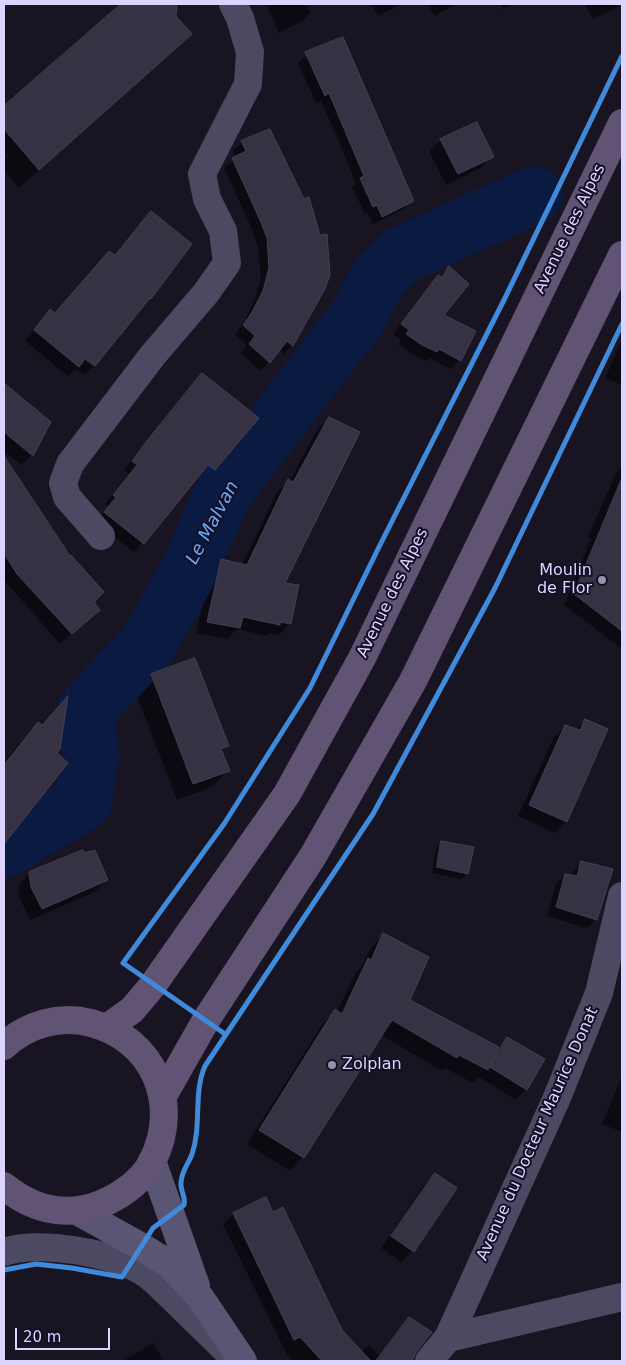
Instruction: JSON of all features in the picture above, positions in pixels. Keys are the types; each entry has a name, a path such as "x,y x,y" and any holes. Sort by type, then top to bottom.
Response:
{"main road":[{"name":"Avenue des Alpes","path":"108,1027 132,1010 153,985 287,794 362,658 622,123"},
{"path":"163,1096 206,1020 312,856 412,681 622,255"},
{"path":"4,1046 15,1035 45,1022 77,1019 108,1027 128,1039 144,1055 156,1075 163,1096 163,1130 152,1161 133,1186 107,1203 77,1211 56,1210 35,1205 8,1194"}],"street":[{"path":"101,536 67,497 63,483 70,464 153,355 206,293 228,263 223,231 207,199 202,174 248,84 250,52 240,18 233,4"},
{"name":"Avenue du Docteur Maurice Donat","path":"429,1361 448,1338 556,1100 599,993 622,896"},
{"path":"152,1161 200,1297"},
{"path":"77,1211 169,1264 200,1297 243,1361"},
{"path":"4,1252 12,1249 42,1247 73,1251 130,1264 147,1275 238,1361"},
{"path":"448,1338 622,1298"}],"building":[{"path":"121,4 177,4 176,16 192,34 39,170 4,129 4,106"},
{"path":"343,37 414,201 382,217 377,205 373,207 360,178 364,176 329,93 325,96 305,52"},
{"path":"477,122 494,157 458,174 440,139"},
{"path":"270,129 304,199 309,197 320,235 327,234 330,275 325,289 293,346 287,341 270,363 249,344 255,336 243,325 263,291 269,268 267,238 232,158 246,151 241,141"},
{"path":"151,211 192,244 151,299 95,366 85,359 79,367 34,330 50,309 55,313 109,251 115,255"},
{"path":"449,266 469,284 444,315 476,331 461,361 439,349 437,352 422,345 406,334 409,330 401,324 438,275 442,277"},
{"path":"202,373 259,418 215,470 208,465 144,544 104,512 116,497 113,495 137,465 132,461"},
{"path":"4,383 51,422 33,456 4,432"},
{"path":"329,417 360,432 285,583 299,585 291,624 280,622 280,625 243,617 240,628 207,622 221,559 247,565 288,479 293,482"},
{"path":"4,456 70,556 104,592 94,602 100,610 72,634 17,574 4,553"},
{"path":"622,478 622,631 574,594"},
{"path":"195,658 229,746 221,749 230,771 193,784 151,674"},
{"path":"68,696 60,749 57,753 68,763 4,844 4,765 38,722 42,725"},
{"path":"585,719 608,729 567,822 529,805 565,725 580,730"},
{"path":"441,841 474,847 468,874 437,867"},
{"path":"83,850 85,853 95,850 108,880 42,909 31,887 29,872"},
{"path":"581,861 613,869 597,920 556,907 565,874 577,876"},
{"path":"383,933 429,957 410,1000 499,1047 488,1070 459,1055 457,1058 392,1020 304,1158 259,1130 335,1009 342,1014 368,958 371,960"},
{"path":"507,1037 545,1059 527,1090 490,1067"},
{"path":"435,1173 457,1188 414,1252 391,1236"},
{"path":"266,1197 273,1212 283,1207 342,1330 371,1361 322,1361 300,1337 294,1340 233,1213"},
{"path":"409,1317 432,1332 417,1351 412,1361 376,1361"}],"waterway":[{"name":"Le Malvan","path":"4,849 83,802 90,755 86,709 148,645 191,566 224,492 357,318 377,280 400,256 534,195"}],"cycle path":[{"path":"225,1034 123,963 224,824 310,688 504,300 622,56"},
{"path":"4,1270 36,1264 122,1277 153,1228 184,1205 181,1179 195,1143 199,1087 205,1066 373,814 495,588 622,324"}],"place":[{"name":"Moulin de Flor","path":"602,580"},
{"name":"Zolplan","path":"332,1065"}]}
